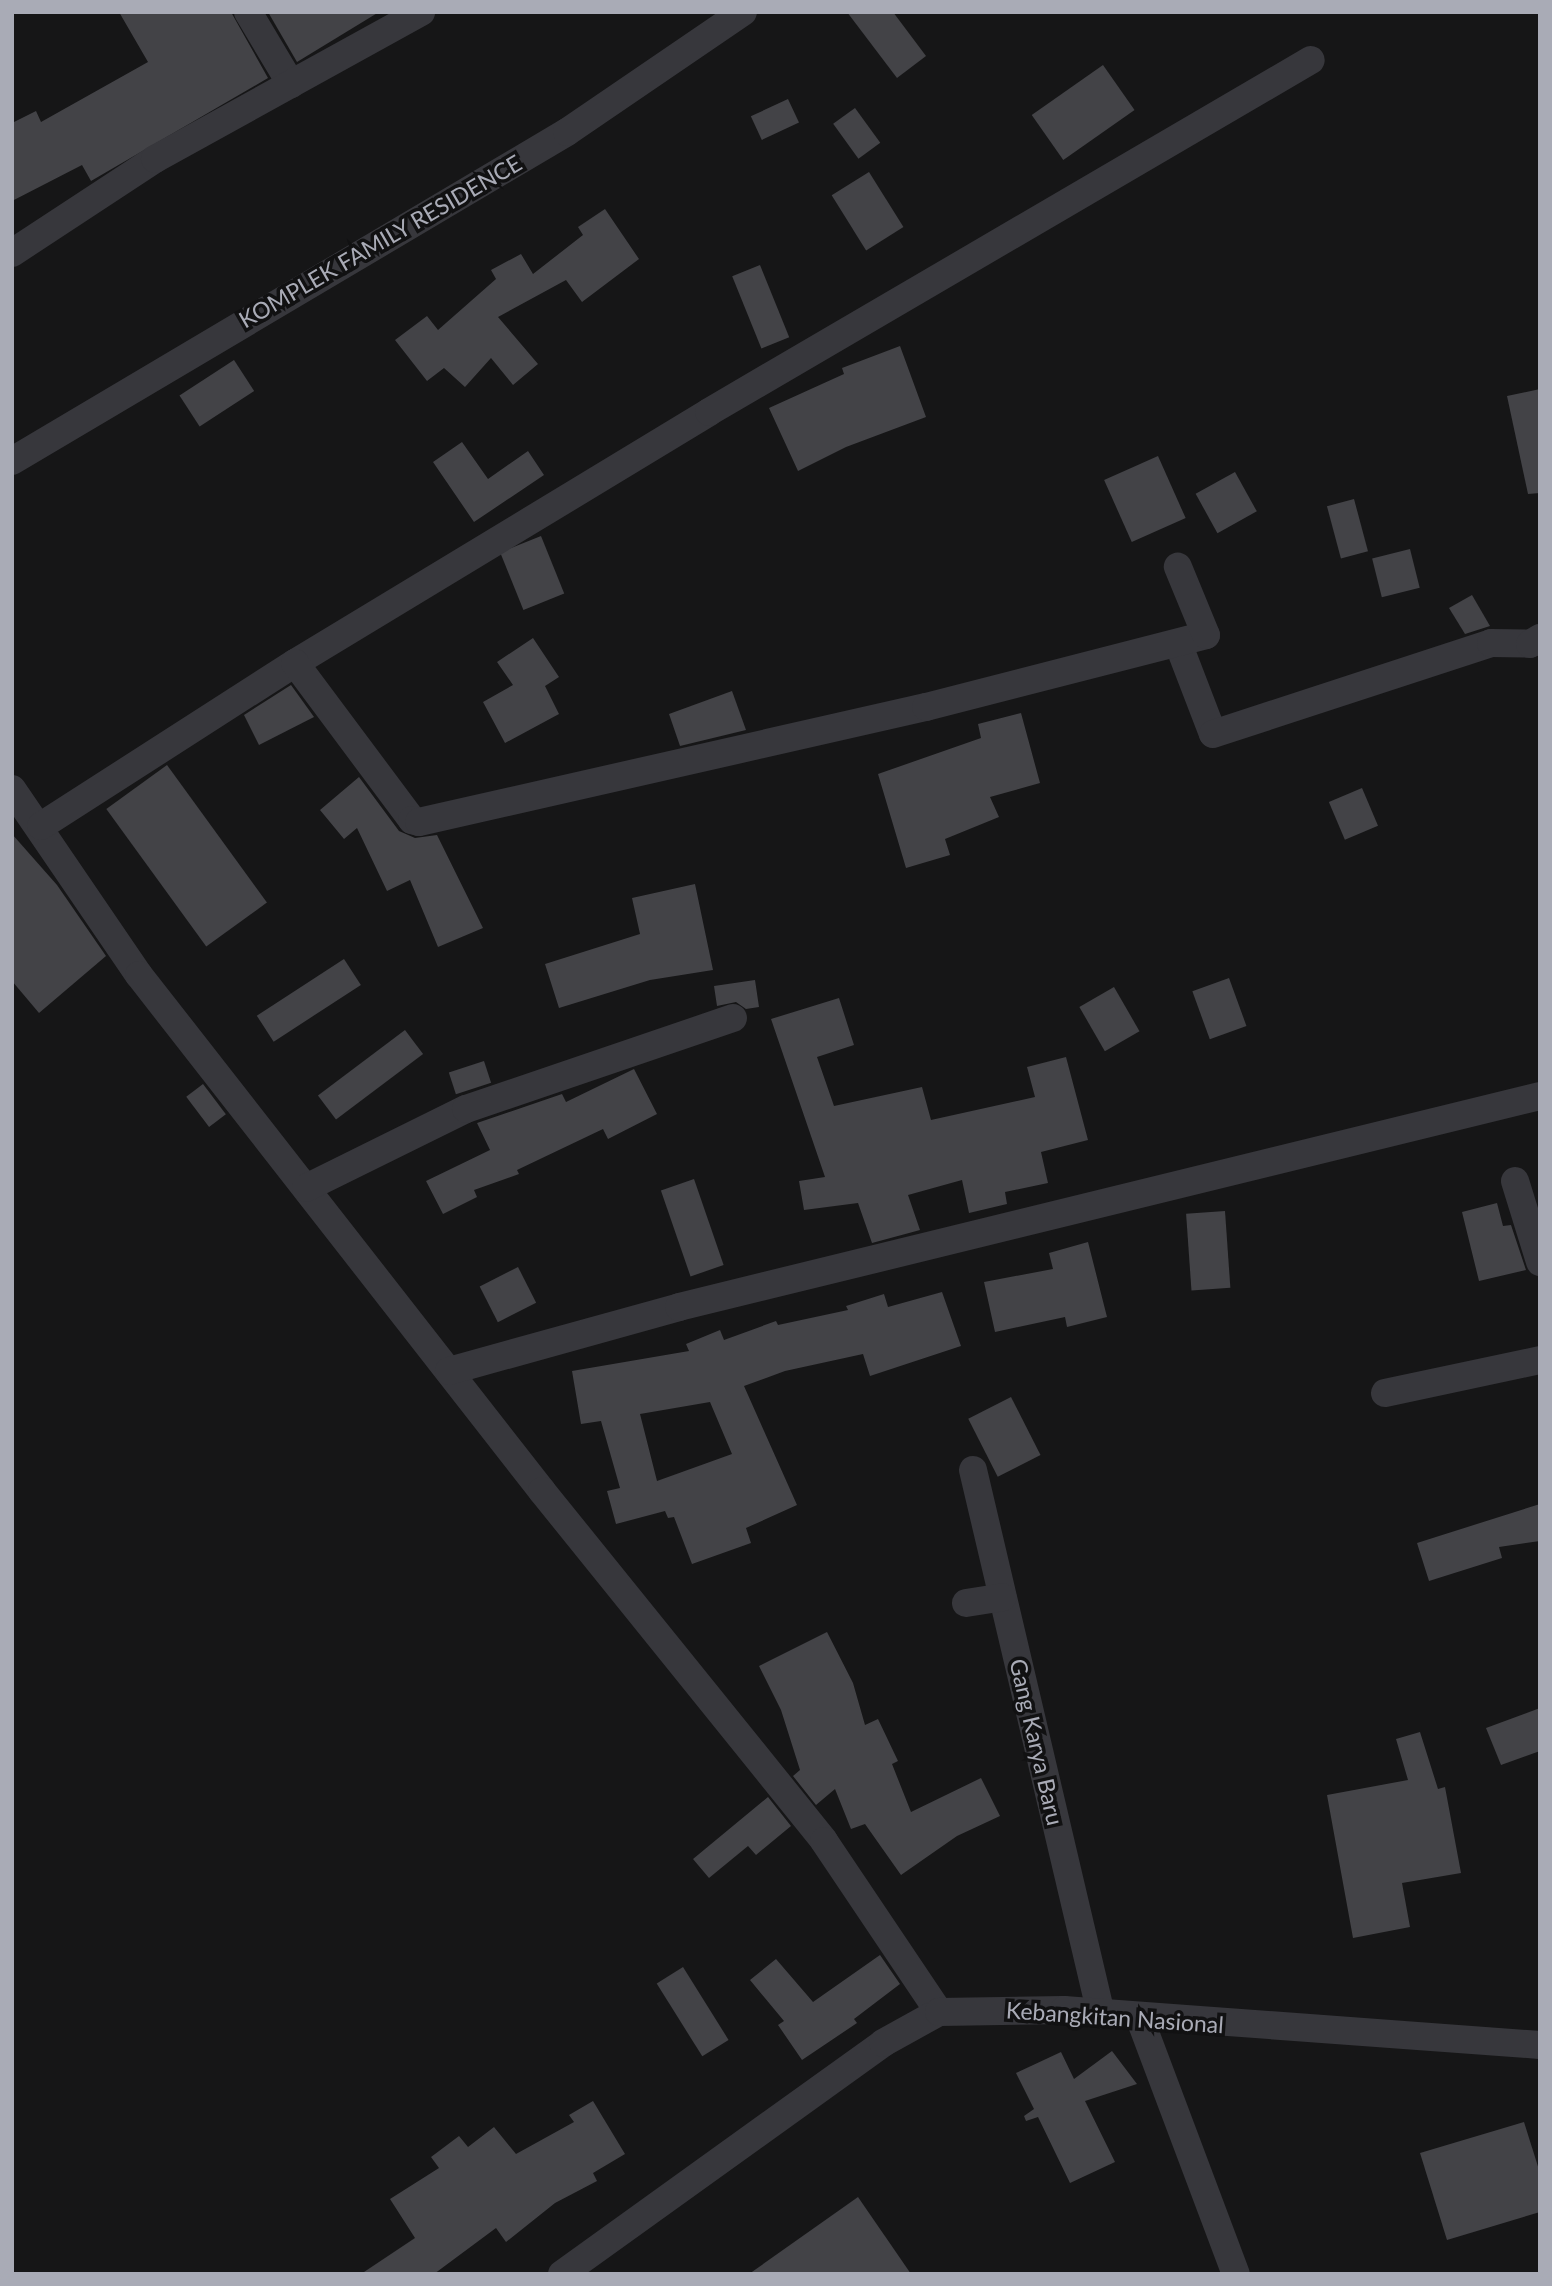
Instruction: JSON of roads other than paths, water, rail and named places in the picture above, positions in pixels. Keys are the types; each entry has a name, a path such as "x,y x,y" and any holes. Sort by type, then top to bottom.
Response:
{"street":[{"path":"248,12 291,84"},
{"path":"12,253 155,159 421,12"},
{"name":"KOMPLEK FAMILY RESIDENCE","path":"12,461 567,132 743,12"},
{"path":"41,826 295,663 709,412 1311,60"},
{"path":"295,663 412,820 419,822 926,707 1206,635 1178,567"},
{"path":"1178,643 1213,734 1492,643 1530,644 1540,638"},
{"path":"12,789 41,826 139,975 449,1371 824,1842 939,2012"},
{"path":"306,1188 466,1109 733,1018"},
{"path":"449,1371 680,1307 1540,1096"},
{"path":"1515,1181 1540,1262"},
{"path":"1385,1393 1540,1360"},
{"name":"Gang Karya Baru","path":"974,1470 1101,2014"},
{"path":"966,1603 1003,1597"},
{"name":"Kebangkitan Nasional","path":"562,2274 883,2043 939,2012 1023,2009 1540,2045"},
{"path":"1140,2019 1236,2274"}]}
